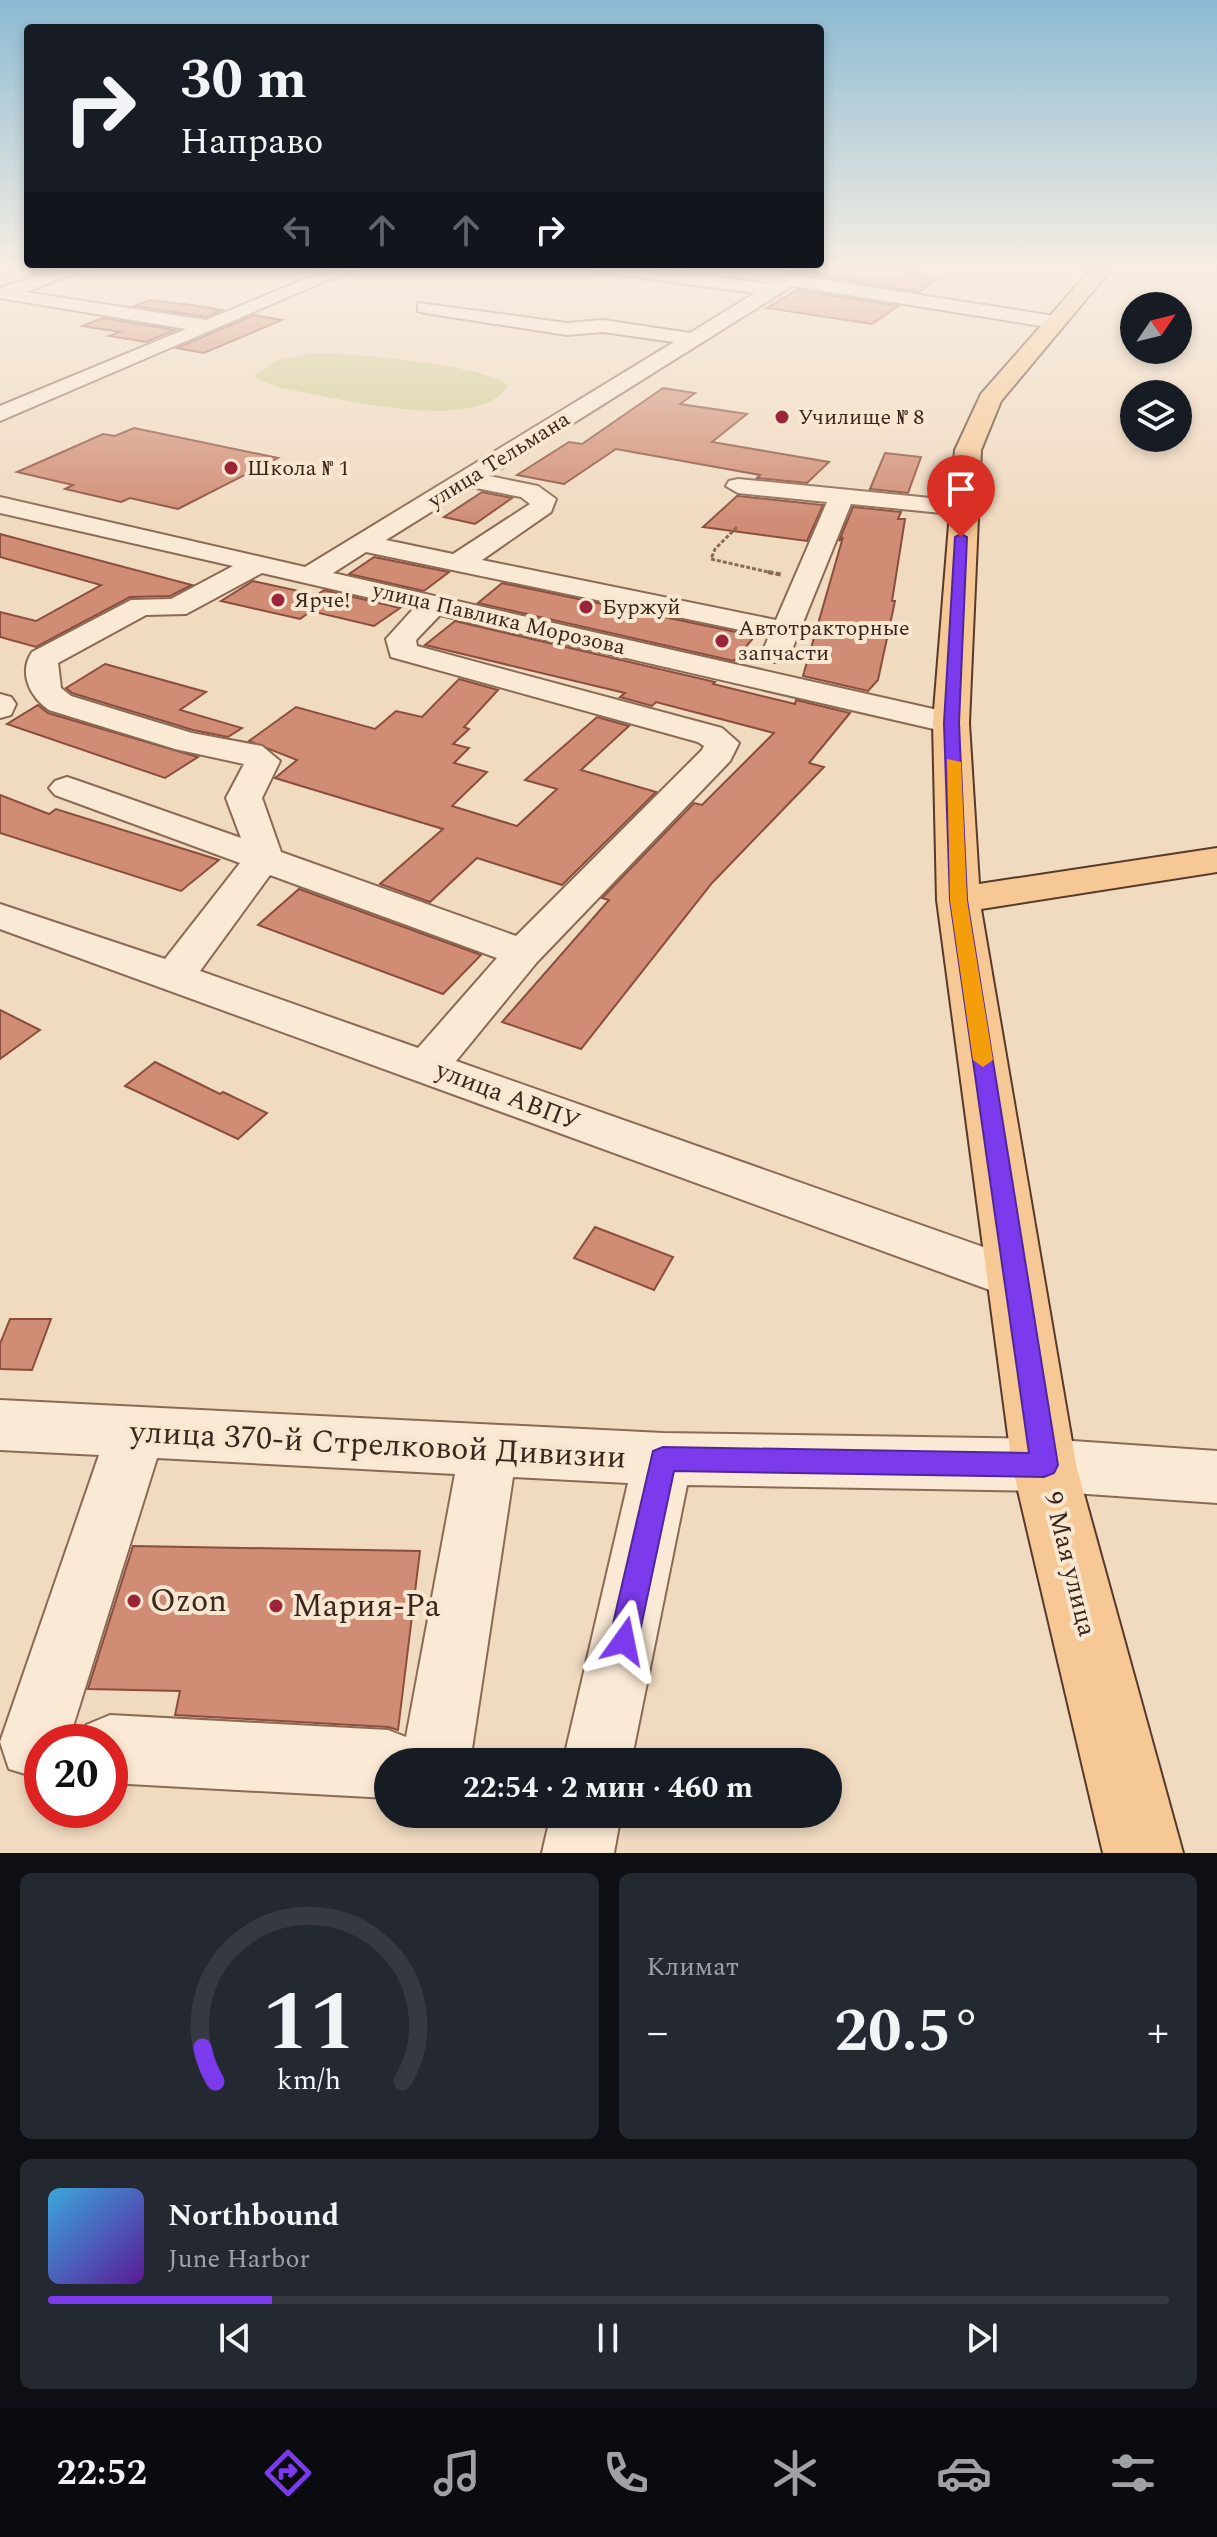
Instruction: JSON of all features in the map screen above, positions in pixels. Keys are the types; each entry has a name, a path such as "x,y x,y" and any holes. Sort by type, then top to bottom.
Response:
{"main road":[{"name":"9 Мая улица","path":"1028,353 990,399 968,450 962,507 951,723 958,900 1044,1465 1125,1834"},
{"path":"958,900 1217,860"}],"street":[{"path":"0,414 141,353"},
{"name":"улица Тельмана","path":"309,576 669,353"},
{"path":"457,564 542,507 543,499 529,491 469,479"},
{"path":"738,486 962,507"},
{"path":"766,679 842,496"},
{"name":"улица Павлика Морозова","path":"0,505 527,625 624,680 766,679 951,723"},
{"path":"365,544 786,631"},
{"path":"176,977 187,956 263,859 259,835 244,798 263,761 250,753 187,742 60,703 49,697 41,683 43,659 141,606 176,608 258,564"},
{"path":"527,625 569,588"},
{"path":"428,1065 523,953 718,754 722,743 624,680 402,651 401,639 433,605"},
{"path":"67,788 523,953"},
{"name":"улица АВПУ","path":"0,916 428,1065 623,1140 1016,1279"},
{"name":"улица 370-й Стрелковой Дивизии","path":"0,1425 663,1459 1044,1465 1217,1477"},
{"path":"40,1724 136,1432"},
{"path":"438,1748 488,1450"},
{"path":"600,1748 663,1459"},
{"path":"128,1750 374,1763"},
{"path":"578,1853 583,1828"}],"path":[{"path":"737,527 715,549 711,559 808,578"}],"shaded area":[{"path":"310,353 383,357 475,372 508,386 491,401 466,409 401,409 281,388 259,380 255,375 275,361"}],"building":[{"path":"663,388 695,393 680,404 747,414 712,442 829,462 807,483 757,478 760,475 616,449 564,484 517,475 569,442 582,444"},
{"path":"134,428 278,458 178,509 130,498 121,502 65,489 73,485 17,472 103,434 115,436"},
{"path":"885,453 921,457 908,493 870,489"},
{"path":"482,492 512,498 475,524 444,517"},
{"path":"737,496 823,505 807,541 703,527"},
{"path":"853,507 901,512 898,519 905,519 892,601 895,601 878,680 868,691 803,676 843,537 839,541"},
{"path":"0,534 192,585 170,596 130,597 36,647 0,637 0,612 36,621 101,585 0,557"},
{"path":"374,557 449,572 424,591 349,574"},
{"path":"253,581 317,595 324,590 400,608 374,626 311,611 300,619 221,601"},
{"path":"502,583 755,636 734,661 478,603"},
{"path":"455,621 715,682 713,684 795,704 796,700 850,713 809,763 824,767 712,883 581,1049 502,1022 609,900 602,898 694,803 702,805 774,733 656,702 652,706 620,697 625,693 425,645"},
{"path":"105,664 206,692 180,710 242,728 228,737 193,730 72,693 66,688"},
{"path":"459,679 498,690 464,727 469,729 453,744 469,748 454,763 487,772 452,806 517,826 557,789 525,780 597,717 629,726 581,770 656,792 562,885 477,858 430,902 380,884 443,829 275,778 297,760 249,741 296,707 375,729 396,711 422,717"},
{"path":"38,705 48,713 198,757 165,778 7,724"},
{"path":"0,795 49,814 56,809 219,860 181,891 0,833"},
{"path":"299,889 481,955 443,994 258,925"},
{"path":"0,1010 40,1030 0,1059"},
{"path":"155,1062 267,1113 238,1139 125,1086"},
{"path":"595,1227 673,1257 654,1290 574,1258"},
{"path":"10,1319 51,1319 32,1370 0,1369 0,1344"},
{"path":"133,1546 420,1551 398,1730 175,1715 180,1691 88,1689"}],"slow traffic":[{"path":"953,762 958,900 983,1060"}],"place":[{"name":"Училище № 8","path":"782,417"},
{"name":"Школа № 1","path":"231,468"},
{"name":"Ярче!","path":"278,600"},
{"name":"Буржуй","path":"586,607"},
{"name":"Автотракторные запчасти","path":"722,641"},
{"name":"Ozon","path":"134,1601"},
{"name":"Мария-Ра","path":"276,1606"}],"route":[{"path":"624,1641 663,1459 1044,1465 958,900 951,723 961,537"}]}
